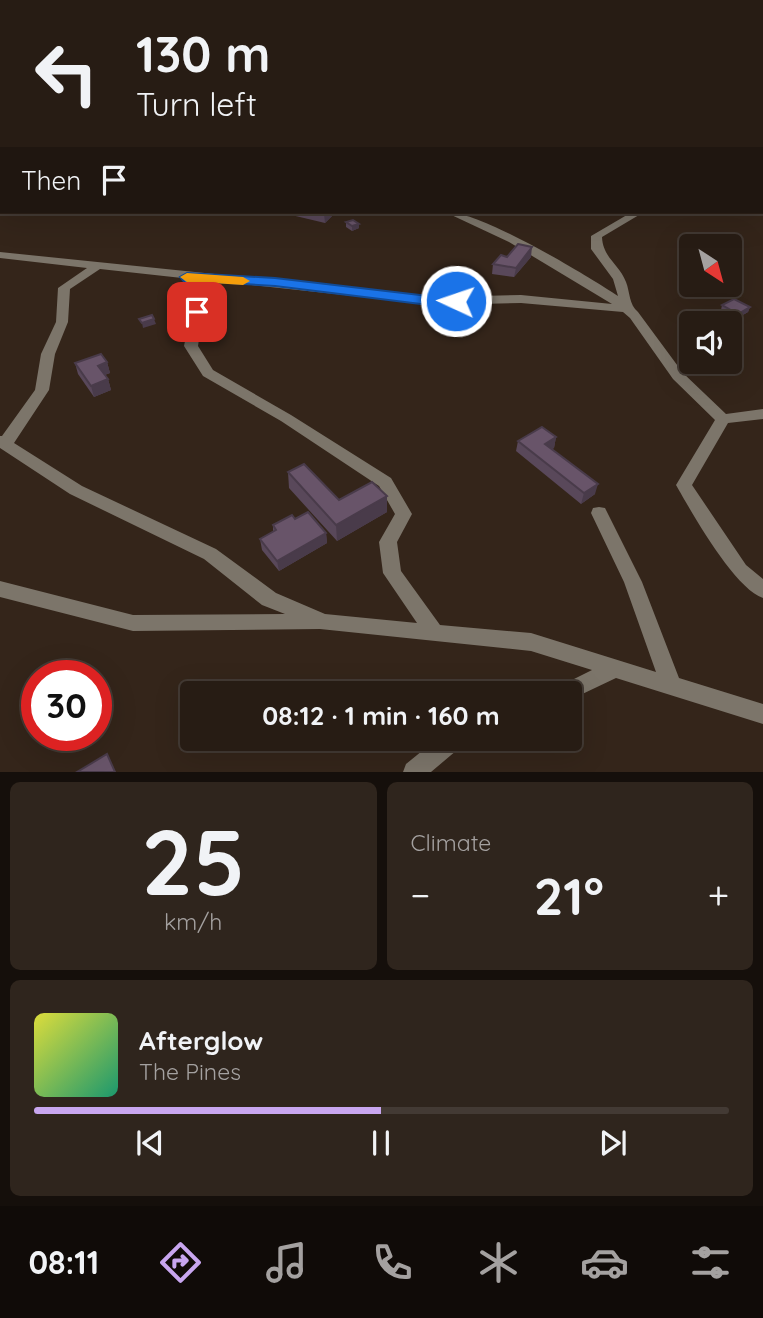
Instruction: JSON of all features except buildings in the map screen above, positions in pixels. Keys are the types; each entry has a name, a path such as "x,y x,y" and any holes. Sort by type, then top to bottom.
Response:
{"street":[{"path":"454,214 513,240 627,309 657,343 677,376 723,419 763,415"},
{"path":"627,309 619,279 597,249 596,236 606,227 635,214"},
{"path":"0,255 187,277 275,282 437,301 520,299 627,309"},
{"path":"97,265 64,288 62,322 48,354 42,390 2,442 76,490 210,554 269,599 324,622"},
{"path":"187,277 194,285 193,296 197,312 191,346 208,373 286,418 385,482 404,514 388,542 392,573 435,632"},
{"path":"723,419 684,485 740,570 763,590"},
{"path":"599,513 633,582 672,687"},
{"path":"0,589 133,623 324,622 531,642 763,714"},
{"path":"582,685 612,669"},
{"path":"414,772 439,751"}],"slow traffic":[{"path":"191,281 187,277 243,281"}],"route":[{"path":"197,312 193,296 194,285 187,277 275,282 349,292 456,301"}]}
